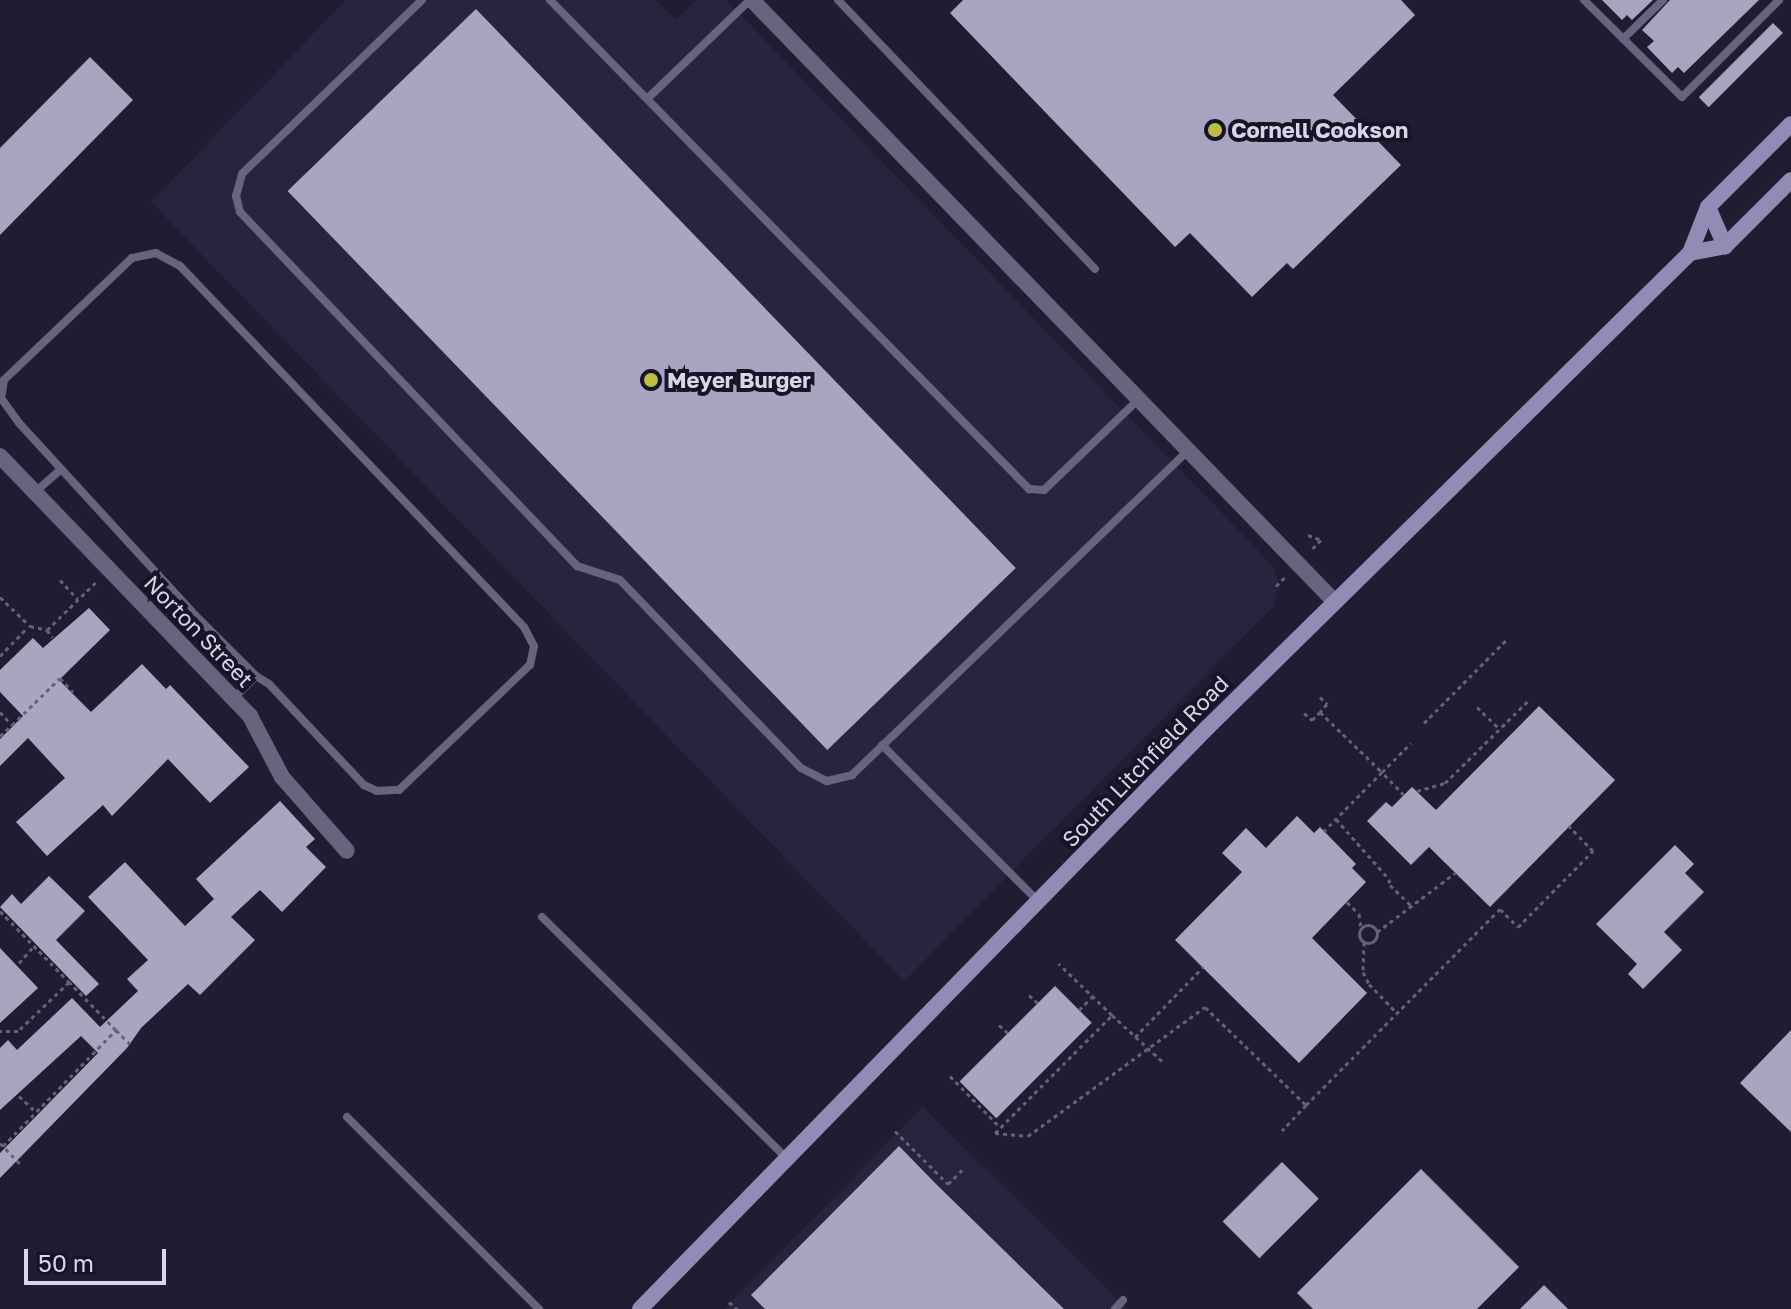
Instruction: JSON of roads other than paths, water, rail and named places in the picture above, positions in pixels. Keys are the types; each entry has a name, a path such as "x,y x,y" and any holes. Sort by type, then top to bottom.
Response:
{"main road":[{"name":"South Litchfield Road","path":"640,1309 1334,601 1690,253 1708,207 1791,124"},
{"path":"1690,253 1725,246 1791,180"},
{"path":"1708,207 1725,246"}],"street":[{"path":"751,0 1334,601"},
{"name":"Norton Street","path":"0,456 250,716 282,777 347,851"}],"lane":[{"path":"422,0 242,174 236,196 240,212 577,566 620,580 801,768 827,781 852,775 1189,450"},
{"path":"550,0 1029,489 1044,490 1139,399"},
{"path":"647,99 751,0"},
{"path":"838,0 1095,269"},
{"path":"1584,0 1682,97 1779,0"},
{"path":"1623,39 1663,0"},
{"path":"156,253 180,266 524,627 534,646 530,665 399,790 377,791 364,785 269,684 256,676 61,469 1,398 4,380 132,258 156,253"},
{"path":"35,492 61,469"},
{"path":"233,698 256,676"},
{"path":"882,745 1038,901"},
{"path":"542,917 786,1159"},
{"path":"347,1117 539,1309"},
{"path":"1115,1309 1123,1300"}],"place":[{"name":"Cornell Cookson","path":"1215,130"},
{"name":"Meyer Burger","path":"651,380"}]}
